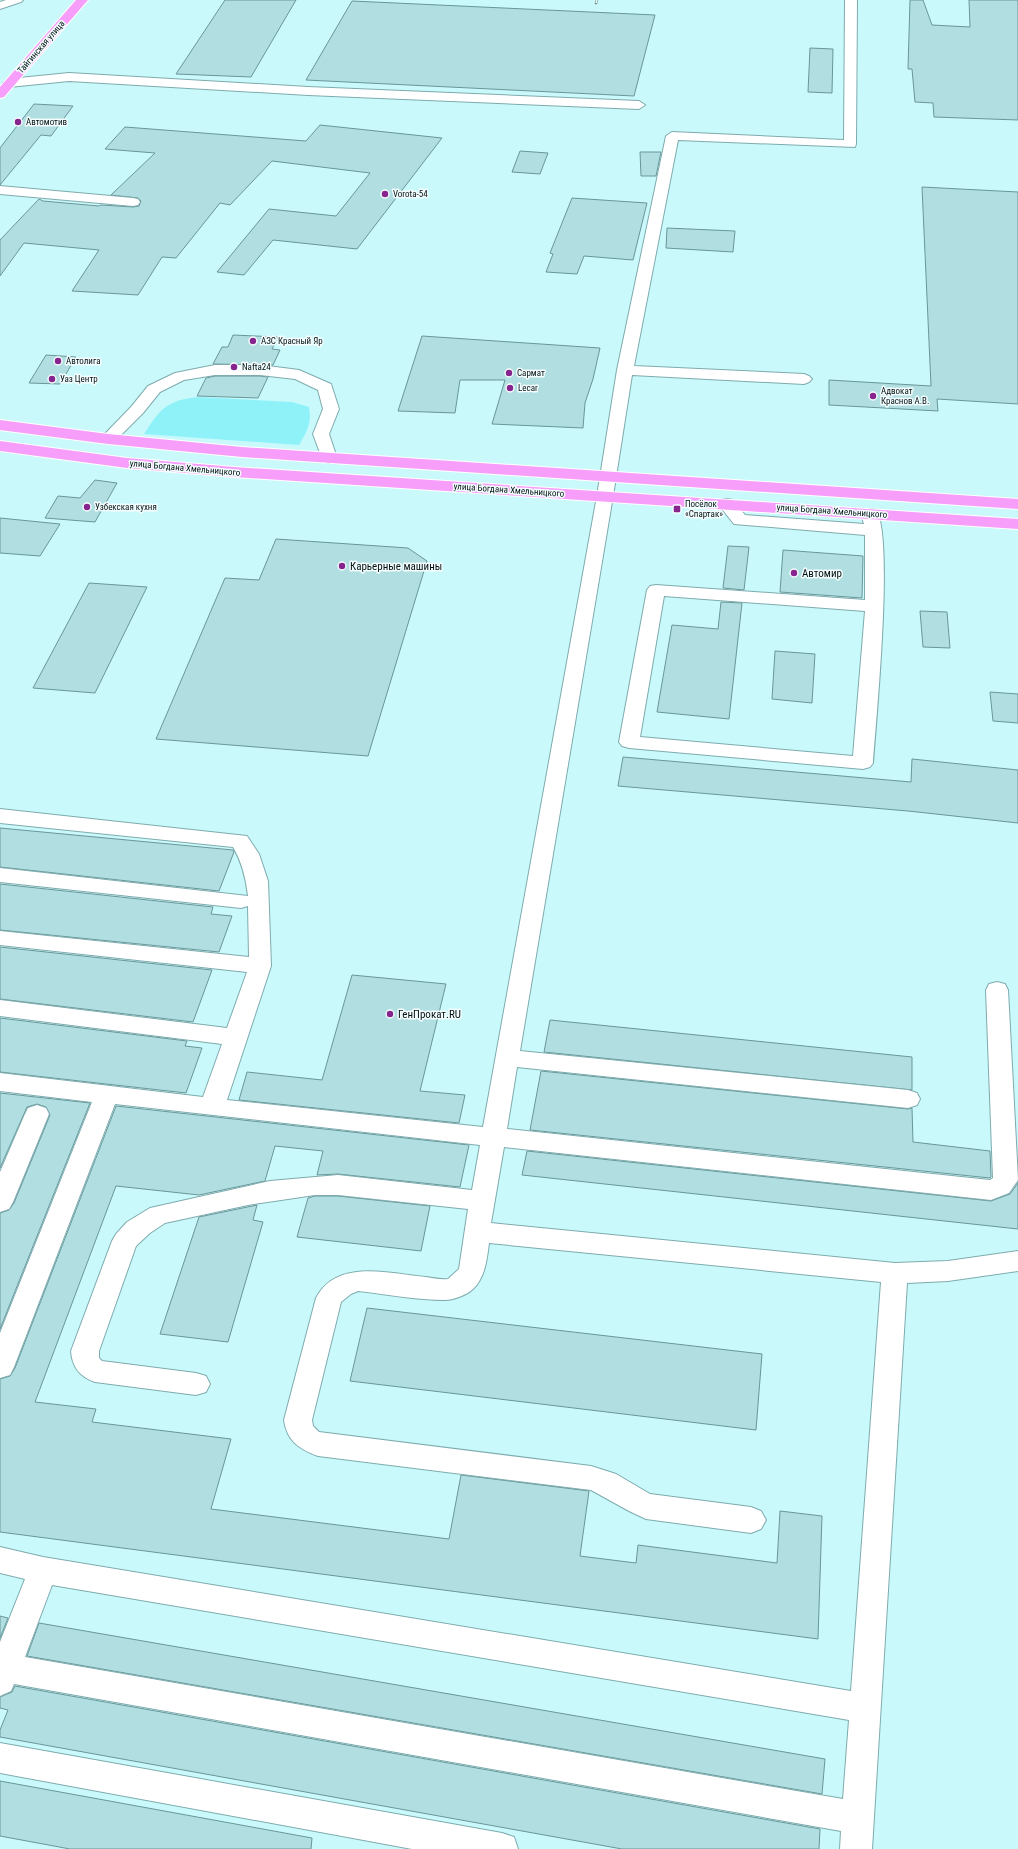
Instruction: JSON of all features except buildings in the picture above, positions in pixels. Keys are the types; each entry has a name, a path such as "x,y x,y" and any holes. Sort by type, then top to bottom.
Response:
{"highway":[{"name":"Тайгинская улица","path":"0,94 82,0"},
{"name":"улица Богдана Хмельницкого","path":"0,425 108,439 242,452 1018,504"},
{"name":"улица Богдана Хмельницкого","path":"0,446 127,463 234,472 727,504"},
{"path":"234,472 242,452"},
{"name":"улица Богдана Хмельницкого","path":"872,522 1018,524"}],"street":[{"path":"0,6 17,0"},
{"path":"751,1520 646,1506 633,1500 610,1484 591,1478 318,1444 306,1439 299,1430 298,1420 329,1298 335,1290 345,1284 358,1281 446,1290 455,1289 462,1286 469,1278 605,496 625,370 672,136 850,144 851,0"},
{"path":"9,83 69,77 316,92 639,105"},
{"path":"0,190 133,202"},
{"path":"108,439 137,410 154,389 180,376 215,370 260,370 299,375 325,387 331,408 321,434 329,458"},
{"path":"625,370 804,379"},
{"path":"727,504 740,520 872,522 874,606 863,763 629,742 656,590 874,606"},
{"path":"0,816 240,841 248,854 256,881 259,901 260,966 212,1107"},
{"path":"0,875 241,902"},
{"path":"0,938 260,966"},
{"path":"0,1082 212,1107 984,1189 998,1189 1004,1184 1006,1179 997,990"},
{"path":"0,1008 236,1037"},
{"path":"508,1058 908,1099"},
{"path":"0,1368 107,1095"},
{"path":"0,1202 37,1114"},
{"path":"196,1384 95,1371 89,1367 85,1360 85,1351 125,1241 135,1230 146,1222 159,1215 275,1190 318,1185 338,1185 483,1201"},
{"path":"477,1232 895,1273 926,1273 1018,1262"},
{"path":"856,1849 895,1273"},
{"path":"0,1560 43,1570 865,1708"},
{"path":"43,1570 3,1675 858,1818"},
{"path":"0,1758 502,1849"}],"shaded area":[{"path":"198,397 292,402 309,407 309,422 299,445 144,434 165,407 187,398"}],"place":[{"name":"Автомотив","path":"18,122"},
{"name":"Vorota-54","path":"385,194"},
{"name":"АЗС Красный Яр","path":"253,341"},
{"name":"Автолига","path":"58,361"},
{"name":"Nafta24","path":"234,367"},
{"name":"Сармат","path":"509,373"},
{"name":"Уаз Центр","path":"52,379"},
{"name":"Lecar","path":"510,388"},
{"name":"Адвокат Краснов А.В.","path":"873,396"},
{"name":"Узбекская кухня","path":"87,507"},
{"name":"Посёлок «Спартак»","path":"677,509"},
{"name":"Карьерные машины","path":"342,566"},
{"name":"Автомир","path":"794,573"},
{"name":"ГенПрокат.RU","path":"390,1014"}]}
